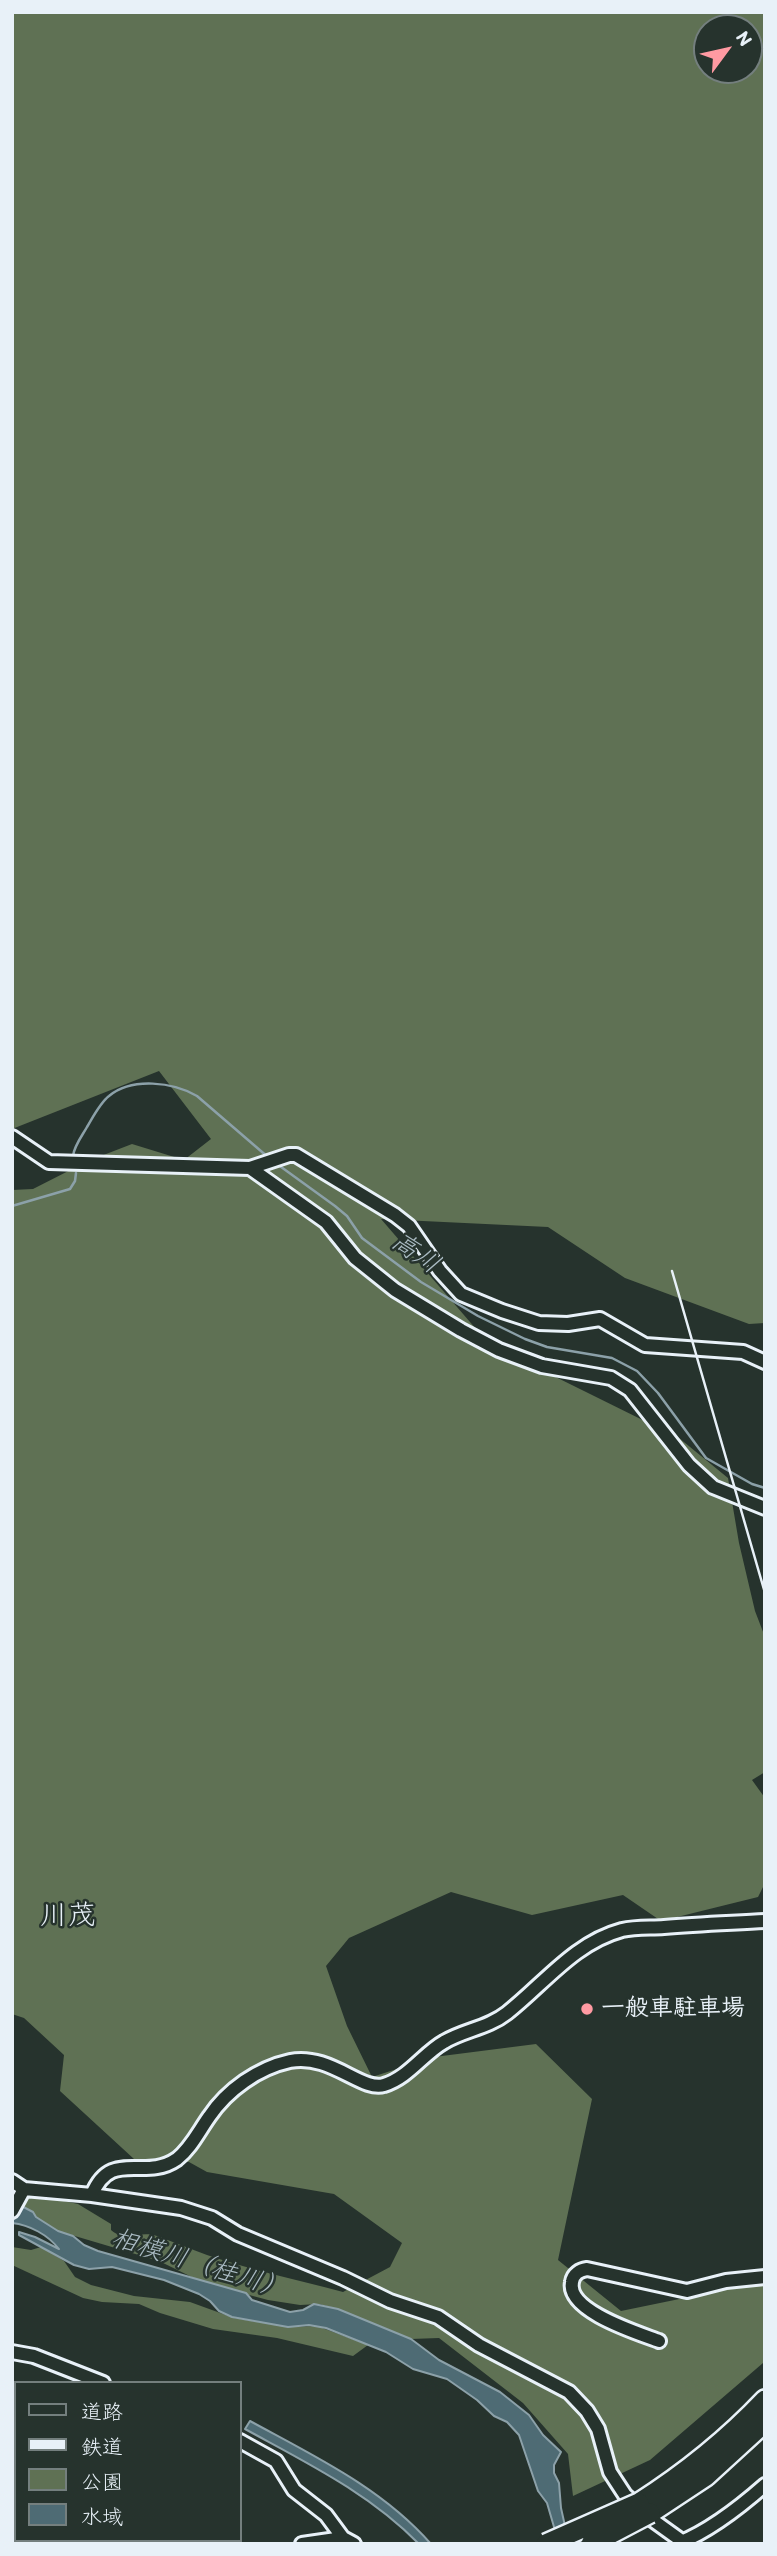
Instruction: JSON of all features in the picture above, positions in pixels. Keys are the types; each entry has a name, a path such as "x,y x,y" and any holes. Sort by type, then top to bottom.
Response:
{"highway":[{"path":"591,2544 644,2508 723,2441 765,2400"},
{"path":"546,2544 644,2508 706,2476 765,2422"}],"street":[{"path":"12,1137 49,1162 250,1168 289,1155 296,1156 409,1226 440,1271 461,1294 539,1323 568,1324 600,1319 645,1345 743,1352 765,1362"},
{"path":"250,1168 326,1222 355,1258 395,1290 461,1330 499,1350 542,1366 611,1378 631,1390 689,1465 713,1487 765,1508"},
{"path":"92,2195 97,2181 110,2170 161,2168 179,2157 230,2092 265,2070 289,2061 306,2059 327,2063 373,2087 386,2085 442,2043 492,2023 506,2014 564,1962 603,1938 636,1928 765,1921"},
{"path":"12,2181 22,2191 92,2195 181,2208 212,2218 238,2234 390,2301 438,2317 479,2345 569,2392 587,2411 598,2429 610,2472 625,2495 682,2543 748,2500 765,2485"},
{"path":"12,2211 22,2191"},
{"path":"659,2341 609,2320 581,2304 572,2288 572,2280 577,2273 587,2269 687,2291 726,2281 765,2277"},
{"path":"12,2352 34,2356 98,2381"},
{"path":"242,2442 275,2461 295,2490 326,2515 349,2541"},
{"path":"302,2544 349,2541"}],"green space":[{"path":"12,12 765,12 765,1323 749,1324 625,1278 548,1227 381,1219 489,1344 679,1438 728,1478 739,1543 755,1611 765,1637 765,1772 752,1780 765,1798 765,1883 758,1897 661,1921 623,1895 532,1915 451,1892 349,1938 326,1966 347,2026 372,2077 434,2057 536,2044 592,2099 558,2260 621,2311 728,2289 765,2273 763,2363 650,2460 573,2496 568,2454 523,2403 439,2338 411,2339 338,2309 319,2304 300,2305 268,2300 204,2283 159,2261 58,2231 36,2217 33,2212 12,2201 12,2188 78,2204 111,2224 111,2230 121,2235 157,2236 224,2260 343,2292 390,2267 402,2243 334,2194 207,2172 189,2162 134,2159 60,2091 64,2055 24,2018 12,2014 12,1190 33,1189 88,1161 132,1144 184,1160 211,1139 159,1071 12,1129"},
{"path":"12,2247 31,2250 41,2247 64,2261 75,2277 91,2285 134,2296 190,2302 234,2318 288,2327 317,2326 368,2345 353,2356 277,2338 213,2329 139,2304 83,2298 12,2265"}],"water":[{"path":"12,2201 33,2212 36,2217 58,2231 73,2236 98,2251 246,2293 252,2300 290,2312 303,2310 314,2304 338,2309 411,2339 439,2360 500,2392 529,2415 543,2435 561,2452 554,2465 554,2473 559,2483 569,2544 559,2544 547,2503 538,2491 519,2435 507,2422 494,2416 447,2379 413,2369 386,2352 326,2328 309,2325 288,2327 232,2317 219,2311 199,2294 164,2280 112,2267 89,2269 74,2265 19,2235 19,2232 35,2237 59,2249 38,2231 12,2223"},
{"path":"250,2421 369,2490 412,2524 431,2544 419,2544 358,2494 245,2429"}],"waterway":[{"name":"高川","path":"73,1156 78,1141 106,1099 129,1086 153,1084 176,1087 197,1096 269,1158"},
{"name":"高川","path":"277,1164 347,1216 362,1238 421,1282 478,1316 547,1347 612,1358 637,1371 658,1393 706,1458 752,1484 765,1488"},
{"name":"高川","path":"12,1206 70,1189 76,1173"}],"railway":[{"path":"672,1271 765,1593"}],"place":[{"name":"一般車駐車場","path":"587,2009"}],"district":[{"name":"川茂","path":"68,1917"}],"water label":[{"name":"相模川（桂川）","path":"199,2265"}]}
